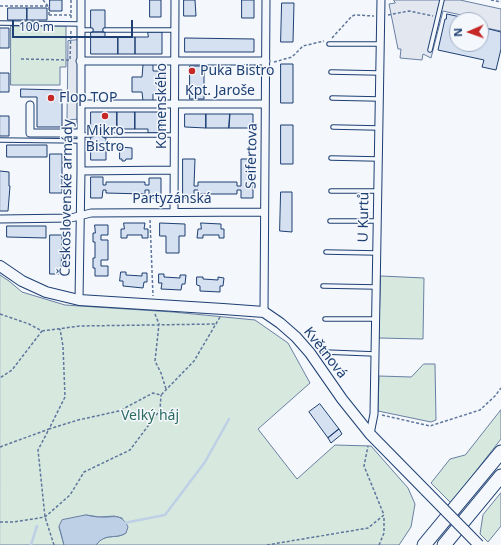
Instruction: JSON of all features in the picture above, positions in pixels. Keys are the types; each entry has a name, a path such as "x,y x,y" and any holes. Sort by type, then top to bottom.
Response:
{"highway":[{"path":"424,545 501,452"},
{"path":"444,545 501,476"}],"street":[{"name":"Československé armády","path":"79,300 81,0"},
{"name":"Komenského","path":"174,212 175,0"},
{"name":"Seifertova","path":"264,312 265,104 269,62 266,0"},
{"name":"U Kurtů","path":"370,434 374,414 381,0"},
{"path":"80,60 269,62"},
{"name":"Kpt. Jaroše","path":"81,104 265,104"},
{"path":"30,105 30,132 81,137"},
{"path":"81,171 174,170"},
{"name":"Partyzánská","path":"0,219 71,218 91,213 264,212"},
{"path":"0,266 22,281 46,292 79,300 154,301 264,312"},
{"name":"Květnová","path":"264,312 296,337 310,353 342,400 370,434 479,545"}],"lane":[{"path":"430,50 442,0"},
{"path":"0,23 71,24 91,30"},
{"path":"105,30 175,30"},
{"path":"329,44 380,44"},
{"path":"331,72 379,73"},
{"path":"332,98 379,99"},
{"path":"333,127 378,128"},
{"path":"0,140 81,137 91,135"},
{"path":"104,135 174,135"},
{"path":"331,158 378,159"},
{"path":"330,191 377,191"},
{"path":"330,221 377,222"},
{"path":"326,252 377,253"},
{"path":"323,286 376,287"},
{"path":"325,319 376,319"},
{"path":"325,352 375,354"}],"path":[{"path":"43,0 49,6 49,24"},
{"path":"21,59 70,60 71,0"},
{"path":"491,0 501,2"},
{"path":"0,6 49,6"},
{"path":"269,62 292,57 303,46 322,42 333,37 346,22 356,14 380,16 409,11 438,17"},
{"path":"49,15 70,15"},
{"path":"150,216 155,314 159,324 155,361 161,373 166,390"},
{"path":"0,522 14,522 45,517 70,495 84,472 130,450 160,410 161,395 194,361 217,324 223,309"},
{"path":"0,314 29,324 42,331 80,326 217,324"},
{"path":"54,545 45,517 38,450 65,397 63,346 60,329"},
{"path":"0,378 12,370 42,331"},
{"path":"374,414 430,426 480,410 501,388"},
{"path":"0,447 78,420 119,411 153,393 161,395"},
{"path":"370,434 364,466 384,515 384,533 380,545"},
{"path":"267,545 368,528 384,515"}],"green space":[{"path":"11,26 66,26 66,67 60,67 60,85 11,85"},
{"name":"Velký háj","path":"0,275 22,292 65,305 173,312 255,320 288,343 310,383 258,429 297,479 335,445 371,446 408,488 415,504 411,527 399,545 96,545 107,537 118,536 126,533 122,518 114,516 100,517 86,515 59,527 64,545 0,545"},
{"path":"381,276 424,278 423,339 379,338"},
{"path":"424,364 435,364 436,420 431,422 378,411 379,376 411,377"},
{"path":"501,410 501,439 451,503 431,483 450,459 465,455"},
{"path":"501,493 501,526 488,542 480,534 483,515"}],"shaded area":[{"path":"394,0 460,0 501,9 501,31 489,29 489,12 443,11 431,58 423,54 422,60 400,58 401,49 398,49 389,4 395,3"},
{"path":"79,40 79,119 67,120 68,41"}],"water":[{"path":"86,515 96,517 116,517 122,519 128,527 126,533 118,536 107,537 96,545 64,545 59,526 62,520"}],"building":[{"path":"50,0 62,0 62,11 50,11"},
{"path":"150,0 161,0 161,17 150,17"},
{"path":"184,0 195,0 196,16 184,16"},
{"path":"242,0 254,0 254,18 242,18"},
{"path":"282,3 294,3 293,42 281,42"},
{"path":"8,8 27,8 27,20 8,20"},
{"path":"27,8 47,8 47,20 27,20"},
{"path":"91,10 105,10 105,32 91,32"},
{"path":"447,14 449,14 449,52 489,52 489,29 501,32 501,49 496,70 482,67 484,60 438,50"},
{"path":"0,28 9,28 9,48 0,48"},
{"path":"91,32 105,32 105,37 118,37 118,54 91,54"},
{"path":"148,32 162,32 162,54 135,54 135,37 148,37"},
{"path":"118,37 135,37 135,54 118,54"},
{"path":"185,38 254,39 254,52 185,52"},
{"path":"153,64 153,71 165,71 165,94 153,94 153,101 143,101 142,92 132,92 132,77 142,77 143,65"},
{"path":"281,64 293,64 293,103 281,103"},
{"path":"190,66 204,66 204,99 190,99"},
{"path":"0,73 9,73 9,92 0,92"},
{"path":"21,89 62,90 62,127 37,127 37,97 21,97"},
{"path":"91,112 117,112 117,129 104,129 104,133 91,133"},
{"path":"117,112 135,112 135,129 117,129"},
{"path":"135,112 161,112 162,133 148,133 148,129 135,129"},
{"path":"185,114 206,114 206,128 185,127"},
{"path":"206,114 230,114 229,128 206,128"},
{"path":"230,114 253,114 253,128 229,128"},
{"path":"0,116 9,116 9,136 0,136"},
{"path":"281,125 293,125 293,164 281,164"},
{"path":"91,133 104,133 104,138 106,138 106,160 91,160"},
{"path":"7,145 47,145 47,157 7,157"},
{"path":"120,147 132,148 132,159 122,161 122,159 120,159"},
{"path":"50,154 62,154 62,193 50,193"},
{"path":"183,159 195,159 194,186 198,186 198,182 237,182 237,186 241,186 241,159 253,159 253,198 241,198 241,190 237,190 237,194 198,194 198,190 194,190 194,198 183,198"},
{"path":"0,171 9,172 10,186 8,211 0,211"},
{"path":"91,177 103,177 103,185 106,185 106,182 145,182 145,185 149,185 149,178 161,178 161,198 149,198 149,190 145,190 145,194 106,193 106,190 103,190 102,198 91,198"},
{"path":"281,192 292,192 292,232 280,231"},
{"path":"124,223 145,223 144,229 148,229 148,238 142,238 142,235 127,235 127,238 121,238 121,229 124,229"},
{"path":"160,223 185,224 185,236 179,236 179,253 166,253 166,236 160,236"},
{"path":"201,223 221,224 221,229 224,229 224,238 219,238 219,235 203,235 203,238 197,238 198,229 201,229"},
{"path":"95,225 108,225 108,235 101,235 101,240 108,240 108,260 101,260 101,266 108,266 108,276 95,276 95,268 93,268 93,258 95,258 95,242 93,242 93,233 95,233"},
{"path":"7,226 46,226 46,238 7,237"},
{"path":"50,235 62,235 61,274 50,274"},
{"path":"121,272 126,272 126,275 142,276 142,273 147,273 147,282 144,282 143,288 123,286 123,281 120,281"},
{"path":"159,274 164,274 164,277 180,278 180,275 186,275 185,284 182,284 181,290 161,289 162,283 159,283"},
{"path":"197,277 218,280 218,277 224,278 223,286 220,286 220,292 200,291 200,286 197,285"},
{"path":"320,404 339,429 328,438 309,412"},
{"path":"339,429 342,434 331,443 328,438"}],"waterway":[{"path":"124,523 165,515 205,462 229,419"},
{"path":"31,545 37,526"}],"place":[{"name":"Puka Bistro","path":"192,71"},
{"name":"Flop TOP","path":"51,98"},
{"name":"Mikro Bistro","path":"105,116"}]}
